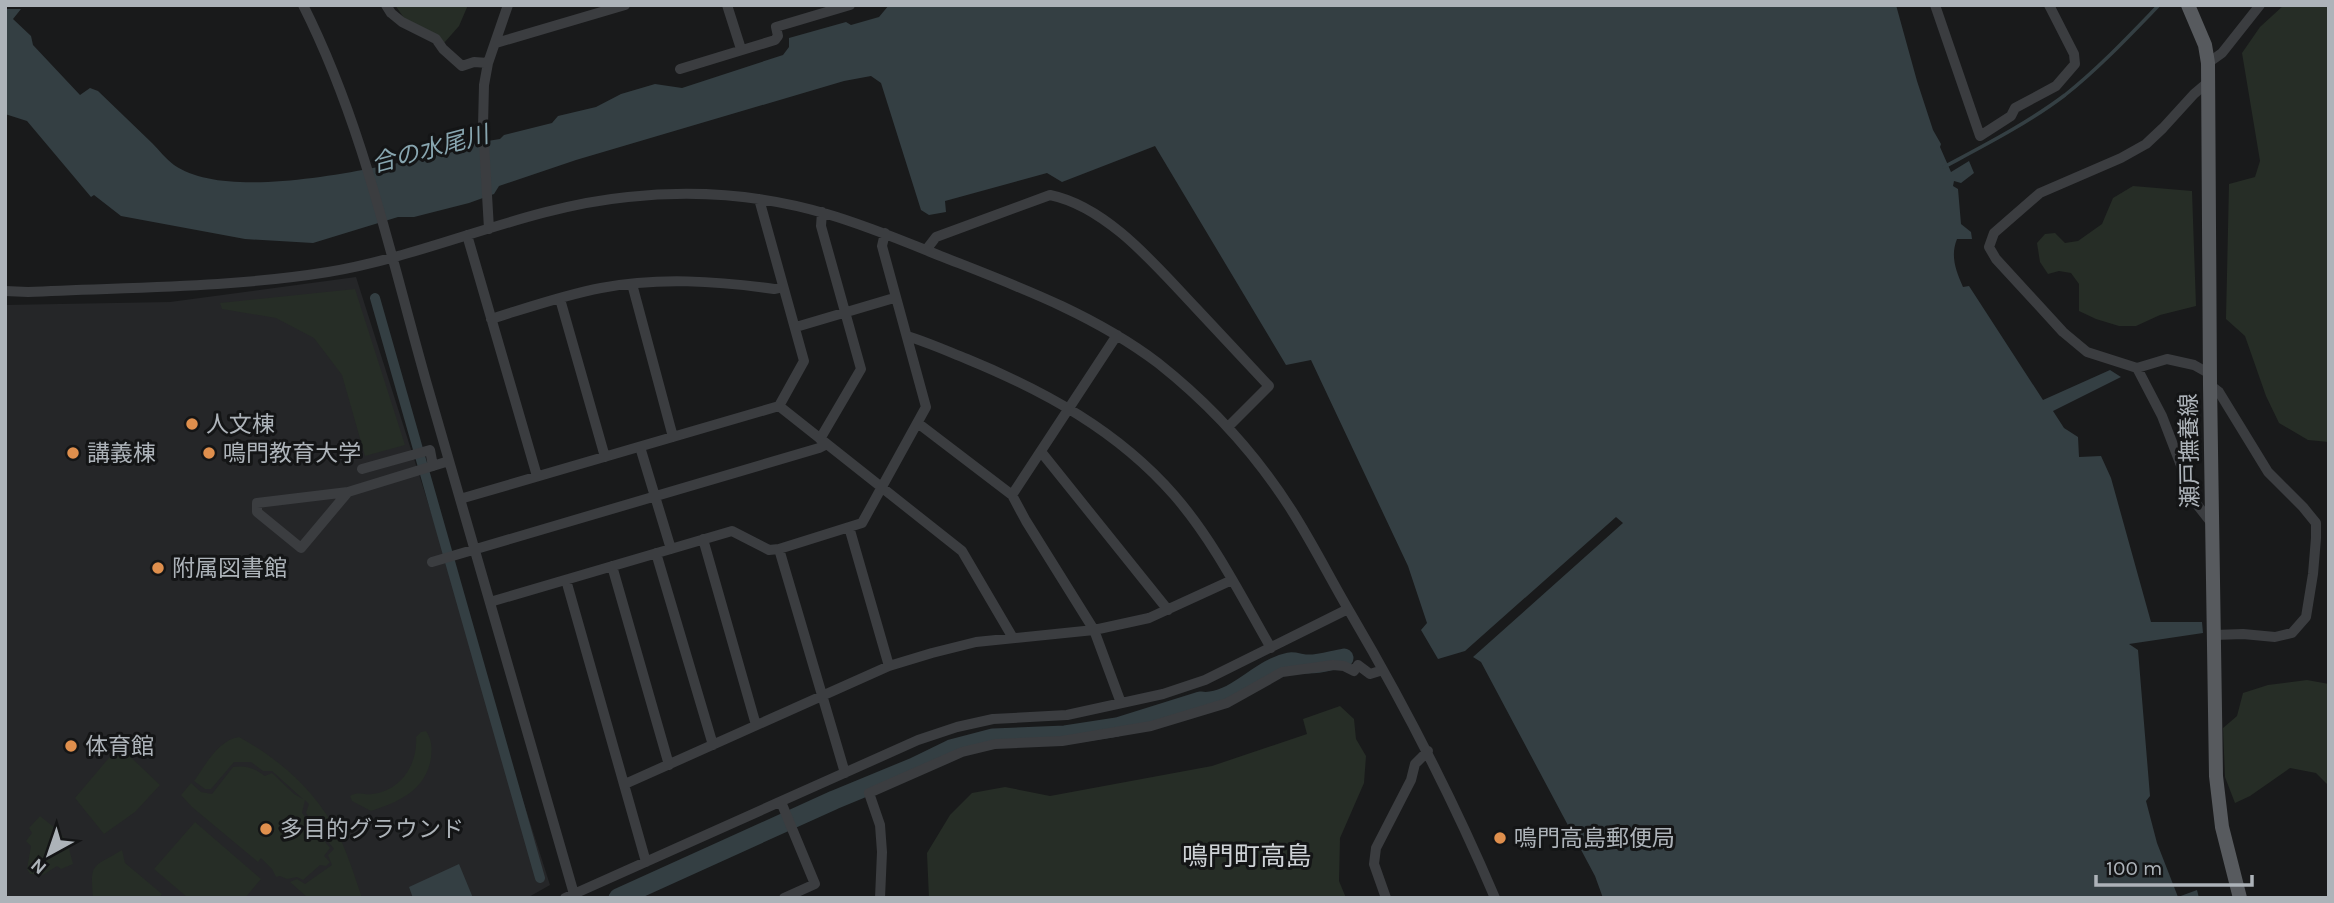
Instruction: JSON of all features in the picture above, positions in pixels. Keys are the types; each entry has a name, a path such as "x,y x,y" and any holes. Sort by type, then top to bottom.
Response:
{"main road":[{"name":"瀬戸撫養線","path":"2188,5 2205,45 2208,63 2216,776 2222,827 2240,898"}],"street":[{"path":"303,5 327,55 367,166 569,896 918,740 993,719 1067,715 1163,694 1205,680 1348,609"},
{"path":"386,5 401,22 436,39 462,66 474,62 488,64"},
{"path":"489,229 483,138 484,85 488,64 508,5"},
{"path":"496,43 625,5"},
{"path":"727,5 741,49"},
{"path":"801,5 805,18"},
{"path":"681,68 775,40 778,36 776,27 850,5"},
{"path":"1935,5 1980,136 2011,116 2015,108 2056,86 2075,64 2074,54 2049,5"},
{"path":"2208,63 2222,53 2260,5"},
{"path":"2207,83 2146,144 2121,158 2039,193 1994,233 1989,247 1996,259 2063,332 2087,352 2137,368 2167,359 2194,365 2219,392 2268,472 2304,507 2316,523 2313,575 2306,617 2298,627 2292,633 2275,637 2214,635"},
{"path":"5,291 266,279 329,272 561,208 625,197 671,194 759,199 822,212 885,233 1070,309 1117,335 1188,388 1228,427 1253,456 1288,505 1382,668 1428,751 1467,831 1495,898"},
{"path":"926,250 936,237 1050,195 1088,210 1146,255 1269,386 1228,427"},
{"path":"460,499 779,406 804,361 759,199"},
{"path":"436,561 819,448 862,369 821,226 822,212"},
{"path":"489,601 732,531 769,550 862,523 926,407 881,246 885,233"},
{"path":"467,235 537,476"},
{"path":"491,319 600,288 632,284 705,281 774,289 783,287"},
{"path":"632,284 673,437"},
{"path":"796,327 894,298"},
{"path":"560,299 605,457"},
{"path":"1012,495 1117,335"},
{"path":"907,336 995,370 1071,408 1143,463 1175,497 1206,539 1271,648"},
{"path":"2137,368 2162,416 2195,502 2213,525"},
{"path":"779,406 962,551 1013,638"},
{"path":"919,424 1012,495 1094,629 1121,703"},
{"path":"640,447 671,549"},
{"path":"362,469 430,450 432,467"},
{"path":"1042,453 1168,610"},
{"path":"348,492 301,548 257,512 257,503 348,492 449,461"},
{"path":"849,527 889,666"},
{"path":"703,539 756,725"},
{"path":"779,549 845,773"},
{"path":"656,553 713,745"},
{"path":"612,566 669,765"},
{"path":"566,580 646,862"},
{"path":"625,784 889,666 976,642 1094,629 1149,618 1232,580"},
{"path":"880,898 880,825 869,793 962,752 995,744 1062,741 1151,726 1227,703 1282,672 1334,665 1354,671 1359,665 1370,674 1382,668"},
{"path":"1386,898 1374,864 1376,848 1411,780 1415,764 1428,751"},
{"path":"781,802 815,884 784,898"}],"shaded area":[{"path":"395,5 468,5 459,26 444,43 404,18"},
{"path":"889,5 1896,5 1933,130 1951,172 1969,161 1974,173 1961,183 1954,181 1953,186 1958,189 1961,224 1971,232 1972,239 1957,239 1955,245 1955,263 1963,287 1969,286 2043,400 2110,370 2121,377 2053,411 2064,428 2078,437 2079,457 2101,456 2111,478 2151,622 2202,622 2203,633 2129,644 2138,650 2150,796 2146,801 2157,843 2178,897 2197,890 2199,898 1603,898 1595,876 1481,662 1473,657 1623,523 1616,517 1465,651 1438,659 1421,630 1427,623 1408,566 1311,360 1286,365 1155,146 1062,182 1047,173 945,201 946,212 929,215 921,210 881,83 871,76 844,81 576,160 499,186 494,194 469,203 414,217 398,217 313,243 245,239 121,216 94,195 91,197 27,121 5,114 5,9 21,9 13,19 31,36 33,45 80,95 90,88 98,91 174,165 201,177 236,182 320,177 472,147 475,143 500,139 504,135 552,123 558,116 596,107 621,94 655,84 682,88 783,55 789,47 789,38 846,22 851,25 879,17"},
{"path":"2284,5 2329,5 2329,442 2308,440 2279,423 2266,396 2245,336 2226,319 2229,184 2255,177 2260,161 2242,53 2260,27"},
{"path":"2133,186 2192,191 2196,306 2160,315 2136,326 2119,326 2079,311 2079,284 2071,273 2059,271 2048,274 2040,262 2037,243 2045,234 2055,233 2065,243 2078,241 2102,224 2113,198"},
{"name":"鳴門教育大学","path":"356,277 550,885 527,898 5,898 5,305 170,302"},
{"path":"355,289 405,445 365,456 342,375 314,338 276,318 222,309 220,303"},
{"path":"2307,680 2329,684 2329,808 2328,785 2316,773 2290,768 2250,796 2235,803 2225,777 2223,728 2237,716 2243,693 2268,685"},
{"path":"1340,706 1354,719 1356,739 1366,756 1364,783 1340,838 1339,881 1346,898 929,898 927,853 950,815 972,793 1005,787 1050,796 1212,766 1307,734 1303,719"},
{"path":"426,731 431,744 431,758 423,779 410,793 371,811 352,801 350,796 382,792 399,782 411,766 416,737"},
{"name":"多目的グラウンド","path":"239,737 270,756 309,791 320,805 339,836 362,898 308,898 290,882 297,879 305,884 332,865 328,855 334,849 306,813 309,804 305,800 302,813 330,848 324,856 330,862 326,866 320,865 303,880 297,877 276,877 261,858 258,862 181,795 191,783 201,792 212,794 233,767 242,766 265,776 272,773 303,799 272,771 263,771 251,762 234,762 211,789 205,789 194,781 218,748"},
{"path":"119,746 160,785 135,812 104,834 75,798"},
{"path":"40,816 60,832 68,845 73,864 61,869 57,866 43,875 30,874 27,869 31,846 26,841 32,833 29,828"},
{"path":"195,822 261,879 245,898 188,898 154,869"},
{"path":"122,850 125,863 162,894 159,898 93,898 92,878 95,867"},
{"path":"459,864 473,898 413,898 409,887"}],"waterway":[{"path":"1944,167 1991,142 2065,95 2102,63 2159,5"},
{"path":"375,298 540,878"},
{"path":"618,898 951,749 993,738 1065,735 1117,727 1200,701 1223,698 1267,671 1289,662 1311,664 1344,658"}],"place":[{"name":"人文棟","path":"192,424"},
{"name":"講義棟","path":"73,453"},
{"name":"鳴門教育大学","path":"209,453"},
{"name":"附属図書館","path":"158,568"},
{"name":"体育館","path":"71,746"},
{"name":"多目的グラウンド","path":"266,829"},
{"name":"鳴門高島郵便局","path":"1500,838"}],"district":[{"name":"鳴門町高島","path":"1247,856"}],"water label":[{"name":"合の水尾川","path":"430,149"}]}
